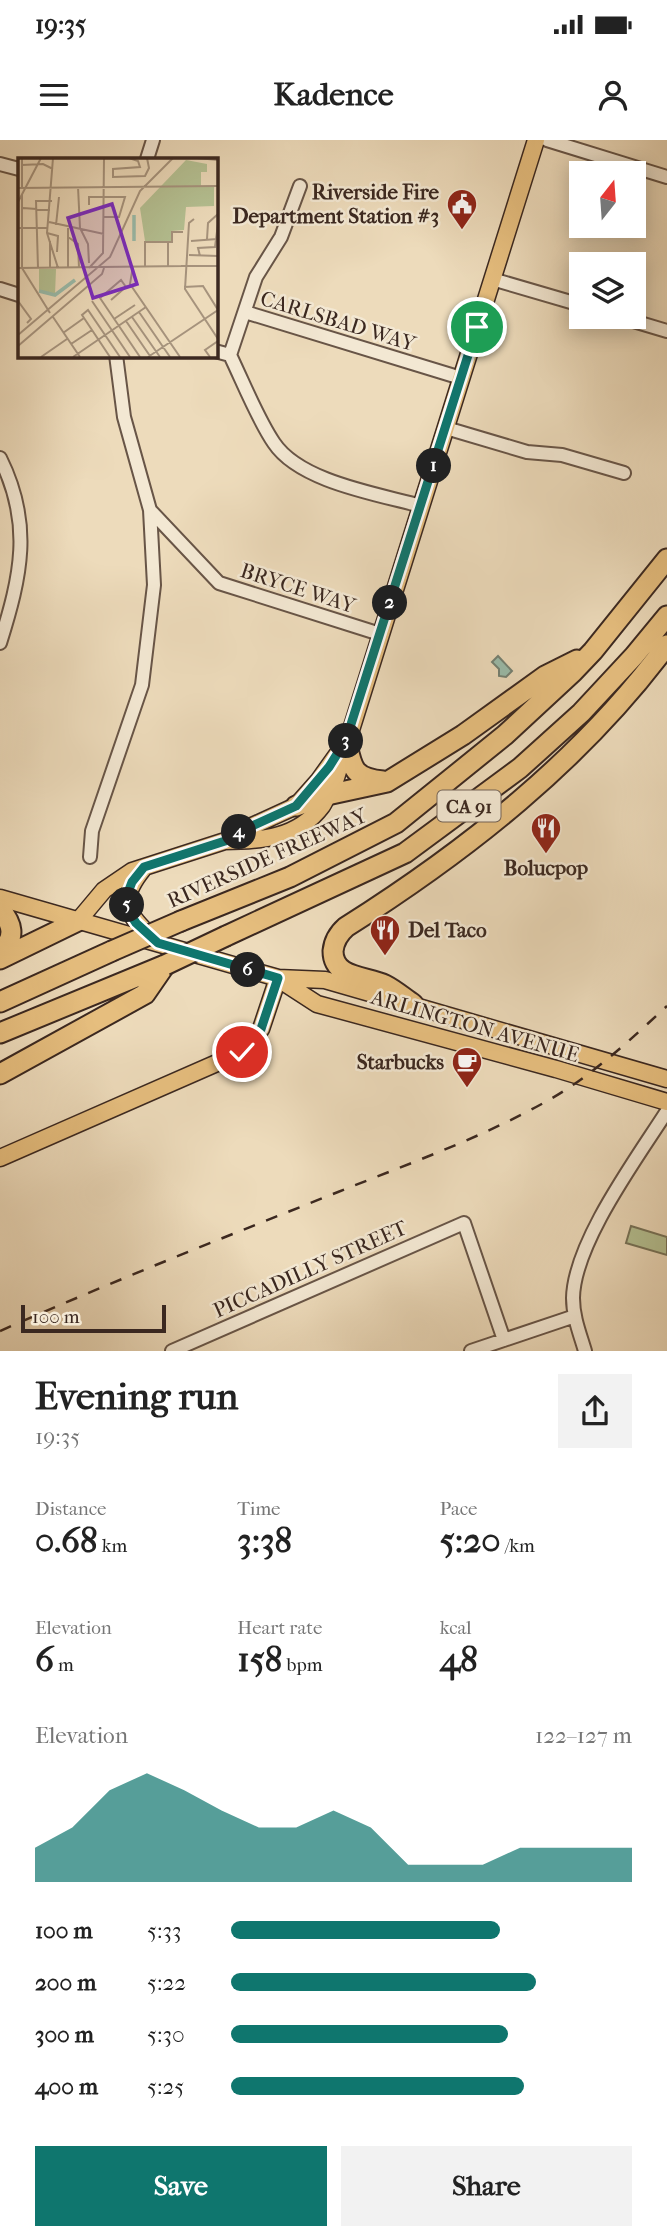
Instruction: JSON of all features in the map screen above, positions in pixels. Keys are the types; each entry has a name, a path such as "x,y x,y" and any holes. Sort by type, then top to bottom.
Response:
{"highway":[{"name":"RIVERSIDE FREEWAY","path":"0,1002 181,921 290,877 396,824 543,702 593,651 667,559"},
{"name":"CA 91","path":"0,1033 165,965 405,853 530,759 581,713 667,616"},
{"path":"413,1004 384,985 339,968 333,953 338,935 443,863 583,744 642,679 667,645"},
{"path":"296,806 327,795 387,782 472,728 545,676 593,651"},
{"path":"346,740 356,772 366,780 387,782"},
{"path":"0,909 12,929 7,946 0,951"},
{"path":"0,959 78,921"},
{"path":"0,1074 145,994 165,965"}],"main road":[{"path":"225,841 277,837 293,831 309,819 327,795 342,761 346,740 536,140"},
{"path":"78,921 115,882 144,867 225,841 296,806 329,767 346,740"},
{"path":"144,867 132,882 127,895 127,909 136,923 158,943"},
{"name":"ARLINGTON AVENUE","path":"0,898 278,978 325,981 413,1004 667,1079"},
{"path":"0,1158 242,1052 261,1029 278,978"},
{"name":"ARLINGTON AVENUE","path":"278,978 317,1004 667,1102"}],"street":[{"path":"147,158 153,140"},
{"path":"547,140 667,177"},
{"path":"0,164 18,169"},
{"path":"300,186 281,237 256,277 230,355 274,444 292,463 315,476 421,506"},
{"path":"492,279 569,301"},
{"path":"0,289 18,295"},
{"name":"CARLSBAD WAY","path":"245,312 461,378"},
{"path":"646,325 667,331"},
{"path":"217,352 230,355"},
{"path":"90,857 92,831 142,685 154,585 150,510 124,416 116,357"},
{"path":"446,428 527,452 562,455 624,473"},
{"path":"0,458 19,510 21,549 16,593 0,643"},
{"name":"BRYCE WAY","path":"150,510 219,583 380,634"},
{"path":"585,1351 575,1316 573,1297 577,1276 596,1226 667,1111"},
{"name":"PICCADILLY STREET","path":"172,1351 464,1223 504,1340"},
{"path":"471,1351 575,1316"}],"shaded area":[{"path":"498,656 512,671 506,677 499,676 499,669 492,662"},
{"path":"631,1226 667,1237 667,1255 626,1243"}],"railway":[{"path":"0,1331 496,1127 547,1101 580,1080 667,1006"}],"place":[{"name":"Riverside Fire Department Station #3","path":"462,231"},
{"name":"Bolucpop","path":"546,855"},
{"name":"Del Taco","path":"385,957"},
{"name":"Starbucks","path":"467,1089"}],"route":[{"path":"242,1052 261,1029 278,978 158,943 136,923 127,909 127,895 132,882 144,867 225,841 296,806 329,767 346,740 477,327"}]}
